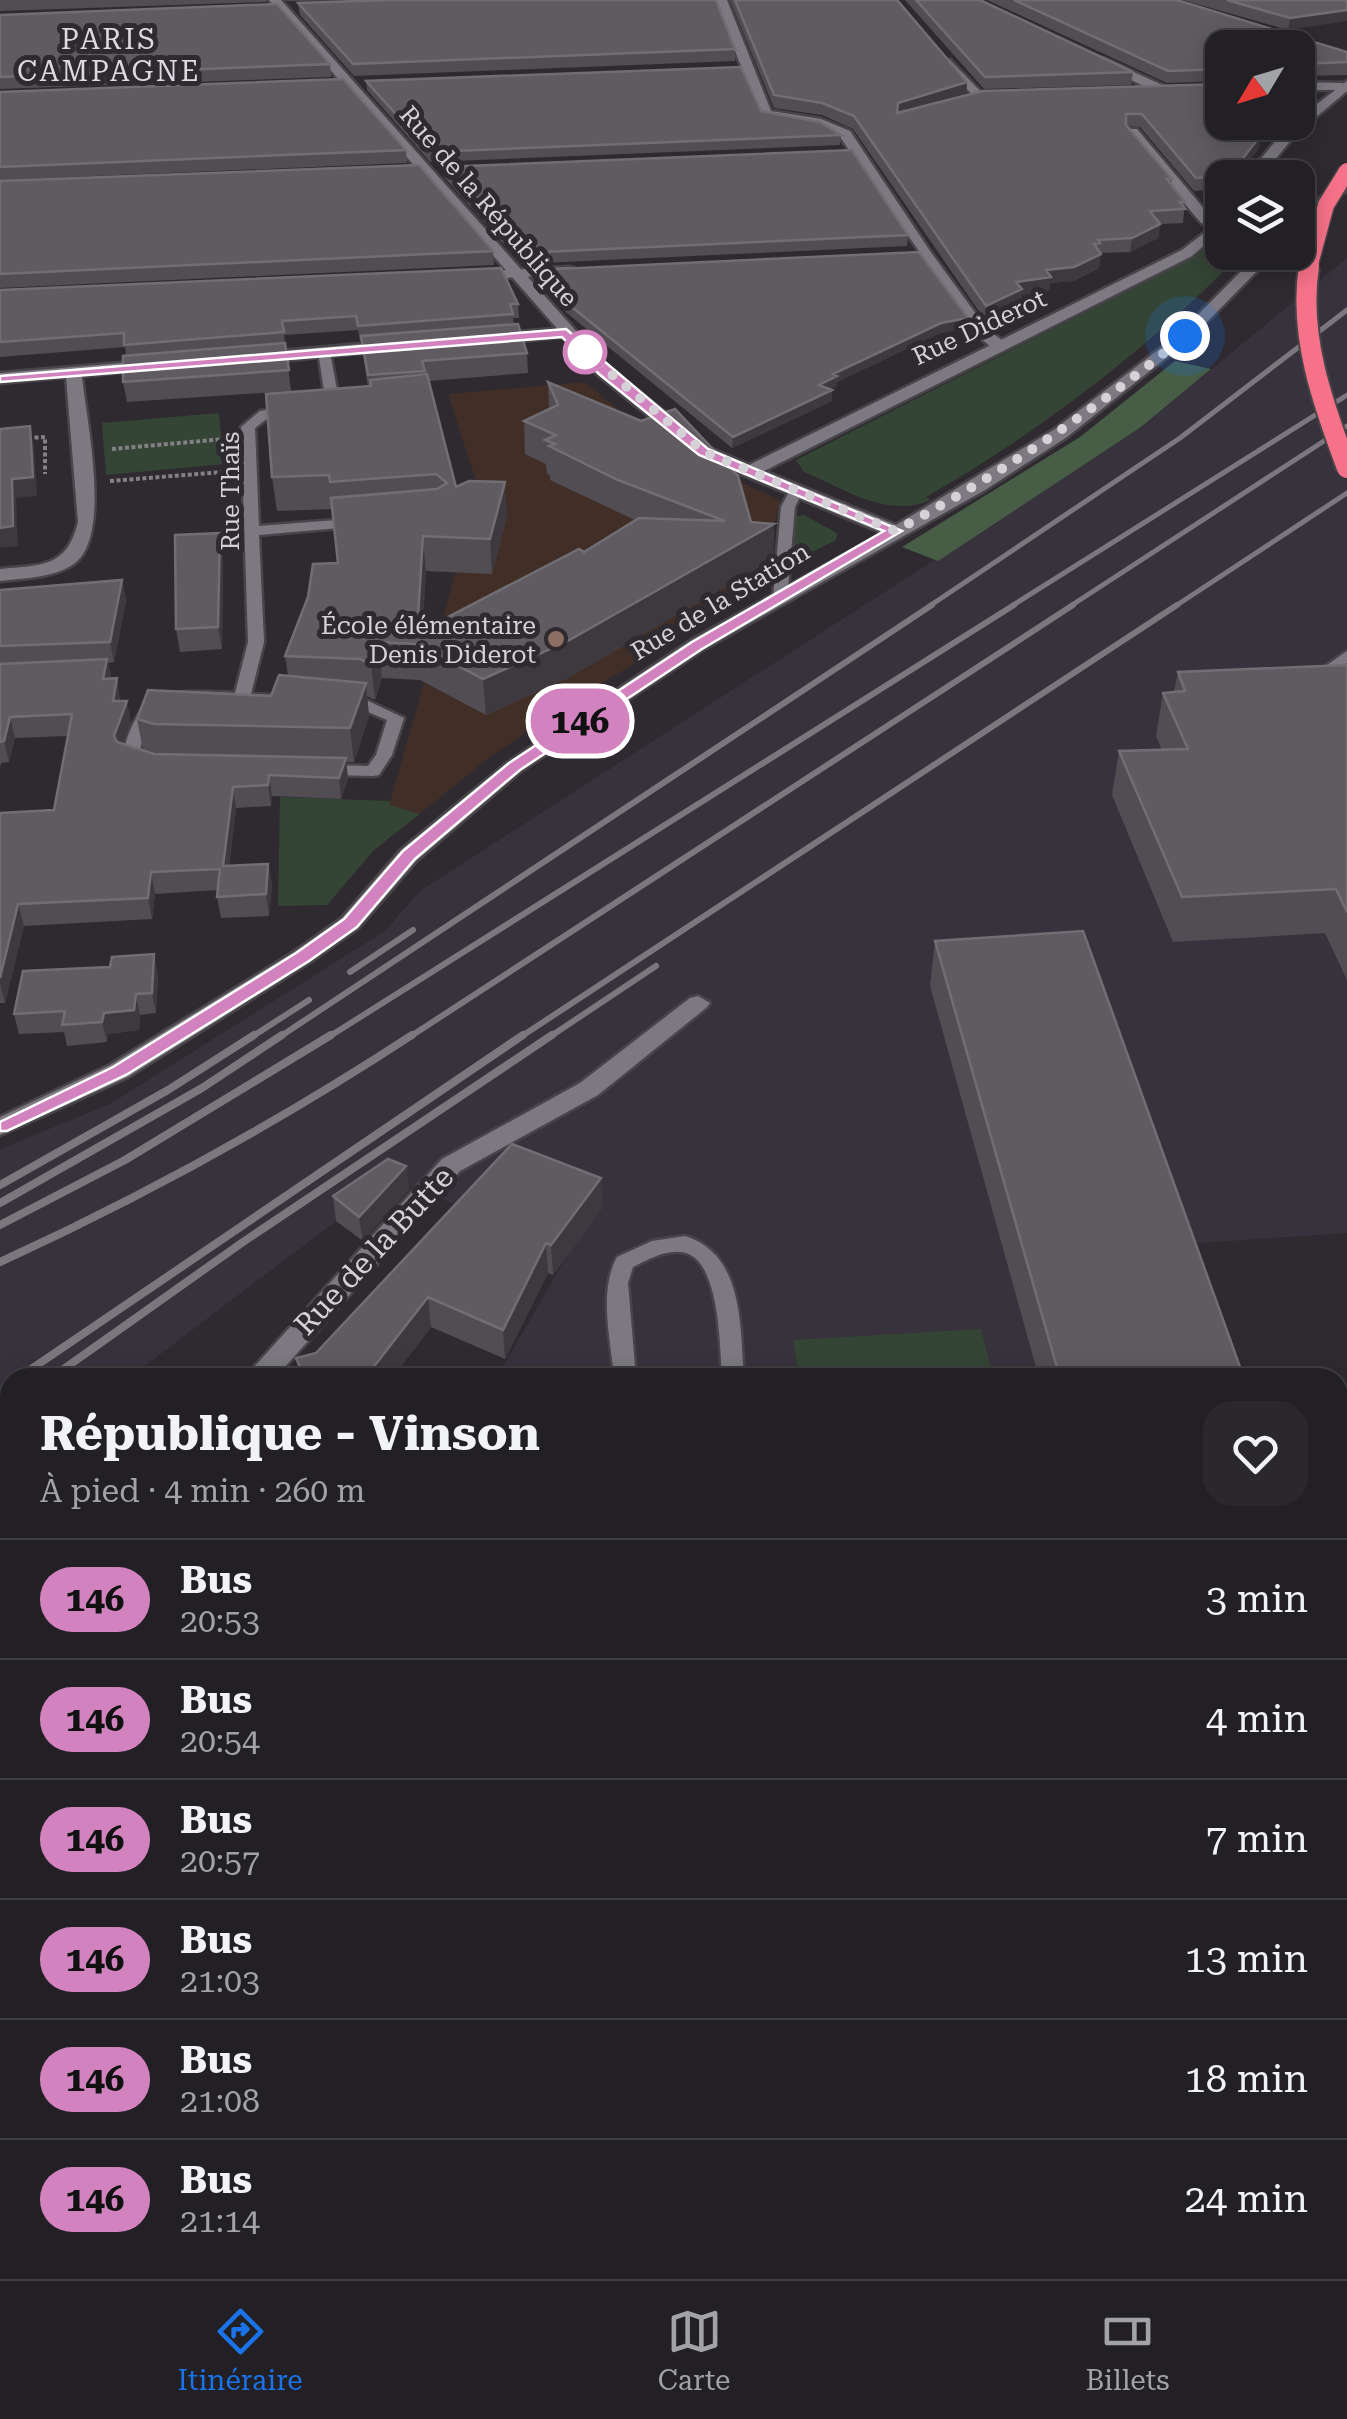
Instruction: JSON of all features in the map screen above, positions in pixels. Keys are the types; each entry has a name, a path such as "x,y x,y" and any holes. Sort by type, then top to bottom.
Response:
{"highway":[{"path":"1347,170 1313,235 1304,292 1312,364 1347,468"}],"street":[{"path":"720,0 742,68 766,114 831,126 845,134 924,254 982,332 997,344"},
{"path":"275,7 304,9"},
{"name":"Rue de la République","path":"275,7 352,84 514,275 603,371 704,452 895,531"},
{"path":"1095,58 1167,92"},
{"path":"321,85 373,83"},
{"path":"1315,86 1345,86"},
{"path":"1267,160 1292,130 1345,86"},
{"path":"1130,93 1185,91"},
{"path":"980,97 999,96"},
{"path":"1132,132 1205,219"},
{"path":"839,153 859,152"},
{"path":"398,172 444,170"},
{"path":"1315,209 1347,184"},
{"name":"Rue Diderot","path":"752,470 997,344 1041,327 1186,253 1205,237"},
{"path":"905,254 924,254"},
{"path":"453,276 585,270"},
{"name":"Rue de la Station","path":"0,1126 120,1071 302,957 350,923 409,855 506,773 615,696 979,486 1061,434 1185,336 1251,270"},
{"path":"472,340 566,333"},
{"path":"246,358 417,345"},
{"path":"4,383 168,364"},
{"path":"0,575 46,569 77,554 87,522 74,372"},
{"name":"Rue de la Butte","path":"267,1368 452,1165 590,1089 698,1003"}],"lane":[{"path":"944,55 980,97 949,106"},
{"path":"324,352 333,406"},
{"name":"Rue Thaïs","path":"242,698 256,642 248,437 253,419 265,414 350,405"},
{"path":"780,599 788,507 798,489"},
{"path":"252,531 383,521"},
{"path":"1312,683 1347,656"},
{"path":"182,695 242,698 364,704 396,718 384,755 373,770 159,766 130,758 138,720 153,704 182,695"},
{"path":"624,1368 616,1284 624,1262 650,1247 680,1243 708,1254 723,1278 732,1368"}],"path":[{"path":"17,438 45,437 46,474"},
{"path":"80,451 248,437"},
{"path":"82,484 249,470"}],"shaded area":[{"path":"1347,258 1347,1233 1185,1244 1226,1368 502,1368 570,1251 392,1179 142,1368 0,1368 0,1149 110,1104 385,931 420,891 1141,427"},
{"name":"École élémentaire Denis Diderot","path":"585,382 680,461 705,466 780,500 760,588 589,691 491,756 420,814 389,805 472,515 485,509 448,394"}],"green space":[{"path":"1205,248 1205,270 1225,270 1170,322 1092,386 1011,445 926,497 931,500 915,505 882,504 804,472 796,460"},
{"path":"1175,361 1211,369 1141,427 938,561 902,547 1080,437"},
{"path":"219,413 224,464 106,475 102,423"},
{"path":"804,515 837,533 836,540 791,563 796,516"},
{"path":"280,797 390,801 390,805 420,814 374,850 327,905 278,906"},
{"path":"981,1329 991,1368 798,1368 793,1340"}],"building":[{"path":"716,0 735,49 353,64 298,3"},
{"path":"735,0 897,0 967,82 898,103 897,113 983,91 1205,84 1205,140 1257,140 1242,160 1205,160 1205,177 1196,178 1142,114 1126,114 1126,125 1172,179 1167,179 1185,202 1180,202 1185,209 1150,211 1160,224 1132,238 1098,240 1100,243 1094,244 1101,254 1074,267 1046,270 1051,277 1016,282 1022,289 986,306 854,116 822,103 774,95"},
{"path":"916,0 980,0 1133,72 985,77"},
{"path":"1014,0 1177,0 1275,30 1205,30 1205,70 1168,71"},
{"path":"1227,0 1347,0 1347,10 1290,18"},
{"path":"277,4 330,64 0,77 0,15"},
{"path":"1315,42 1347,52 1347,62 1315,63"},
{"path":"741,67 761,111 820,122 841,135 430,152 366,81"},
{"path":"343,79 406,150 0,167 0,92"},
{"path":"852,150 908,235 521,253 443,167"},
{"path":"419,165 493,251 0,274 0,181"},
{"path":"919,252 968,318 941,323 833,374 837,376 819,385 832,390 733,437 562,299 535,270"},
{"path":"501,268 518,304 510,304 513,314 358,326 356,316 282,321 284,332 124,345 124,333 0,342 0,290"},
{"path":"518,324 527,353 422,361 425,371 368,375 361,336"},
{"path":"285,343 289,370 123,382 123,356"},
{"path":"427,374 456,487 469,481 505,482 490,539 423,536 417,633 579,549 584,552 639,518 725,521 618,480 549,446 555,444 545,440 556,435 524,421 558,405 548,382 641,421 675,409 738,476 751,522 774,524 566,642 483,679 417,644 378,642 371,664 360,659 285,656 308,597 313,564 338,563 331,498 437,489 447,483 436,474 330,482 329,475 272,477 266,394 371,386 370,380"},
{"path":"30,426 33,477 12,479 13,526 0,528 0,429"},
{"path":"220,533 218,627 176,629 175,535"},
{"path":"122,580 110,642 0,646 0,590"},
{"path":"107,659 103,679 117,678 113,701 127,701 114,736 117,742 154,754 346,758 339,778 269,775 268,785 233,787 223,866 268,864 266,894 217,897 220,869 151,872 148,898 18,904 0,978 0,813 54,810 72,714 10,717 4,741 0,742 0,664"},
{"path":"1347,665 1347,912 1336,889 1182,897 1119,751 1188,749 1163,693 1185,691 1178,672"},
{"path":"279,675 366,683 350,728 154,724 137,719 148,690 271,696"},
{"path":"1083,931 1240,1368 1057,1368 935,941"},
{"path":"154,954 152,993 136,994 134,1010 104,1013 102,1022 62,1025 65,1011 14,1014 23,971 110,967 112,957"},
{"path":"512,1144 601,1178 551,1245 546,1243 503,1330 428,1297 373,1368 301,1368 296,1358 316,1353"},
{"path":"388,1159 406,1166 359,1217 333,1196"}],"railway":[{"path":"928,607 1180,438 1347,310"},
{"path":"1010,607 1347,395"},
{"path":"1069,607 1347,426"},
{"path":"1174,607 1347,493"},
{"path":"278,1038 932,605"},
{"path":"327,1038 1014,605"},
{"path":"408,1038 1073,605"},
{"path":"519,1038 1177,605"},
{"path":"350,972 413,930"},
{"path":"548,1038 656,966"},
{"path":"250,1038 309,1000"},
{"path":"0,1185 168,1090 254,1035"},
{"path":"0,1203 202,1088 282,1035"},
{"path":"0,1225 125,1160 331,1035"},
{"path":"0,1262 210,1156 412,1035"},
{"path":"33,1368 523,1035"},
{"path":"65,1368 243,1242 552,1035"}],"bus line":[{"name":"146","path":"0,378 566,333 603,371 704,452 895,531 615,696 514,766 409,855 350,923 302,957 120,1071 0,1127"}],"place":[{"name":"École élémentaire Denis Diderot","path":"556,639"}],"district":[{"name":"PARIS CAMPAGNE","path":"109,55"}],"route":[{"path":"585,352 704,452 895,531 979,486 1061,434 1185,336"}]}
